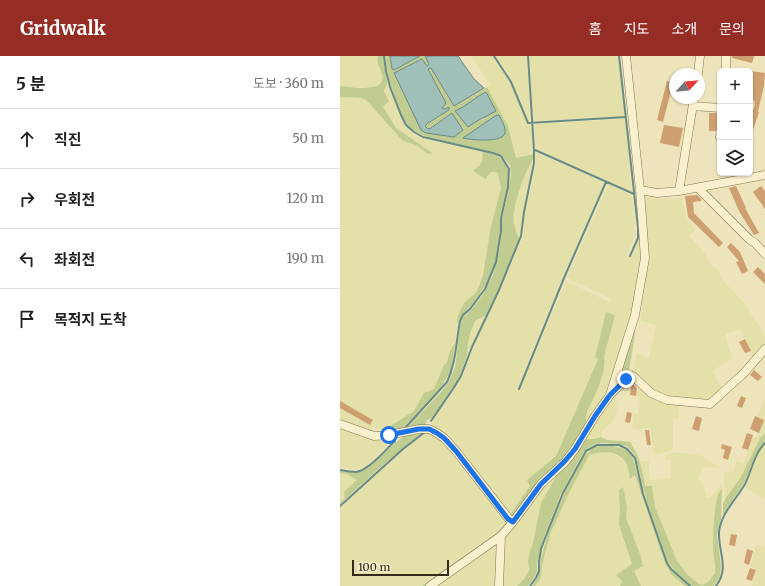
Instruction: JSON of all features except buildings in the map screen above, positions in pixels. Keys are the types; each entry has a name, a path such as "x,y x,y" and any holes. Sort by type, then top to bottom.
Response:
{"street":[{"path":"610,395 635,315 645,258 640,190 626,56"},
{"path":"699,68 700,56"},
{"path":"726,56 726,68"},
{"path":"679,191 693,104"},
{"path":"702,104 717,107"},
{"path":"640,190 657,193 679,191 765,175"},
{"path":"698,188 750,240 756,243 765,254"},
{"path":"430,586 501,536 541,484 575,449 610,395 626,379 633,376 651,393 667,400 710,404 744,373 765,350"},
{"path":"340,424 374,436 389,435 419,429 429,429 437,433 456,451 508,519 513,522"},
{"path":"500,586 501,536"}],"shaded area":[{"path":"340,56 378,56 378,66 383,76 381,82 377,86 368,88 340,86"},
{"path":"471,56 493,56 510,83 527,123 531,123 534,154 516,158 508,126 487,87 490,84"},
{"path":"496,56 527,56 530,121 512,83"},
{"path":"529,56 618,56 625,116 533,121"},
{"path":"387,83 405,125 412,133 424,139 483,152 484,160 481,165 474,170 489,174 494,171 498,173 501,188 479,286 476,293 464,303 458,315 455,343 450,351 447,362 444,365 434,389 428,391 414,411 392,425 390,428 392,430 387,432 372,427 373,438 396,437 366,466 352,469 340,468 340,97 361,98 366,100 403,141 416,145 428,154 431,153 396,128 390,119 383,106 384,91"},
{"path":"625,119 632,192 536,149 534,124"},
{"path":"536,153 605,182 563,276 517,388 518,390 520,389 566,281 609,302 611,299 567,278 608,184 632,195 636,234 627,255 631,257 641,236 643,255 632,314 606,395 586,424 586,414 594,398 615,315 606,312 595,357 598,358 556,456 546,465 510,515 431,427 433,420 463,377 468,361 489,312 501,290 523,236 525,214 536,163"},
{"path":"533,160 531,180 519,239 513,223 513,217 526,172"},
{"path":"643,196 669,199 681,198 686,217 696,229 689,236 704,252 712,266 719,271 721,278 744,303 765,335 765,346 753,356 740,329 725,334 732,358 713,371 718,382 724,389 710,403 692,403 652,392 633,375 637,353 649,358 656,325 640,321 649,251"},
{"path":"485,316 467,356 468,342 475,321"},
{"path":"639,383 664,402 679,406 678,418 673,419 673,450 654,455 650,426 641,430 632,429 634,414 638,414 640,402 637,394"},
{"path":"616,394 617,411 613,421 602,431 601,437 596,439 584,438 612,397"},
{"path":"765,400 765,433 760,438 741,477 725,499 724,471 733,473 736,461 744,463 753,436 758,437 764,419 757,416"},
{"path":"427,432 441,440 452,452 505,520 505,524 497,533 462,556 440,572 439,575 422,586 340,586 340,507 409,445"},
{"path":"765,444 765,499 745,487 757,456"},
{"path":"607,452 625,460 630,479 635,475 665,563 671,574 685,586 641,586 634,571 640,554 626,518 627,507 623,487 619,525 632,564 616,575 622,581 620,586 535,586 540,579 551,532 567,497 589,454"},
{"path":"673,453 687,453 702,456 720,468 703,467 698,479 703,483 707,498 712,496 723,484 714,508 713,547 715,573 708,582 702,585 688,575 677,561 655,507 652,486 645,486 640,461 649,461 649,480 670,479 671,460 667,460 664,455"},
{"path":"562,466 541,503 528,561 529,570 525,578 517,586 501,586 503,537 535,493"},
{"path":"340,473 347,474 357,480 347,490 345,498 340,502"},
{"path":"765,540 765,586 752,586 757,569 750,566 756,545 764,547"},
{"path":"499,541 497,586 434,586"}],"green space":[{"path":"378,56 383,56 387,83 384,91 389,101 383,107 396,128 432,153 428,154 416,145 403,141 366,100 361,98 340,97 340,86 367,88 374,87 379,84 382,80 382,74 378,63"},
{"path":"385,56 390,56 392,69 394,70 420,56 426,56 430,64 427,66 422,59 394,73 418,123 426,133 452,113 431,128 428,129 425,126 449,110 442,108 445,103 428,69 431,67 454,106 487,87 508,126 516,158 534,154 515,205 513,219 515,230 519,239 499,289 485,316 475,321 468,342 467,356 460,376 453,389 431,419 427,420 425,426 406,429 441,392 448,383 455,368 460,326 463,317 471,310 483,295 493,275 500,247 502,218 511,174 510,165 501,155 436,140 413,130 406,123 397,104","holes":["466,106 484,119 474,122 456,110","495,116 501,138 464,138"]},
{"path":"483,152 502,159 508,172 508,185 501,212 499,243 496,260 492,271 480,293 457,324 458,315 464,303 476,293 483,275 491,226 501,188 498,173 491,173 486,179 473,170 480,164"},
{"path":"606,312 615,315 604,357 604,370 586,414 585,426 560,462 513,518 510,515 530,486 527,480 556,456 598,359 595,357"},
{"path":"635,322 635,335 628,376 613,391"},
{"path":"455,343 451,370 442,386 403,428 392,430 390,428 392,425 414,411 424,393 434,389 444,365 447,362 450,351"},
{"path":"425,431 383,465 340,504 340,502 345,498 344,492 357,480 347,474 340,473 340,471 355,473 362,471 368,468 407,434"},
{"path":"765,433 765,441 755,456 745,481 723,515 723,504 725,499 741,477 760,438"},
{"path":"601,437 607,440 630,442 640,463 645,486 652,486 655,507 677,561 688,575 702,585 708,582 715,573 713,548 714,517 717,499 722,489 721,519 717,535 721,566 720,576 714,586 691,586 668,562 647,502 635,455 627,446 602,443 595,444 583,453 561,494 545,534 537,563 537,572 528,586 517,586 525,578 529,570 528,561 541,503 562,466 584,438 592,439"},
{"path":"603,445 615,446 629,452 632,455 645,502 666,563 671,570 688,586 685,586 671,574 665,563 635,475 630,479 627,465 622,457 613,453 603,452 589,455 551,532 540,579 535,586 532,586 540,571 541,559 548,532 565,492 584,456 595,447"},
{"path":"623,487 627,507 626,518 643,566 634,571 641,586 620,586 622,581 616,575 632,564 619,525 619,490"},
{"path":"505,520 506,526 502,532 427,586 422,586 497,533 505,524"}],"water":[{"path":"390,56 420,56 394,70 392,69"},
{"path":"425,56 458,56 474,79 484,88 454,106 431,68 428,69 446,103 442,108 445,109 449,107 449,110 425,126 428,129 431,128 452,113 463,130 454,137 426,133 421,130 394,73 422,59 427,66 429,64"},
{"path":"486,92 496,111 468,127 455,111"},
{"path":"499,115 504,124 505,130 501,137 488,140 463,138 495,116"}],"waterway":[{"path":"384,56 390,87 406,125 423,137 501,156 509,169 508,187 501,218 501,231 496,262 485,289 470,309 463,315 460,321 454,360 447,382 405,428"},
{"path":"494,56 511,82 528,123 626,117"},
{"path":"431,421 461,376 472,347 499,290 521,236 524,212 534,163 528,56"},
{"path":"619,56 638,228 638,238 630,256"},
{"path":"535,150 634,194"},
{"path":"519,389 564,278 606,182"},
{"path":"340,506 403,449 425,432"},
{"path":"340,470 354,472 361,471 376,460 395,441"},
{"path":"716,586 720,579 723,566 719,539 720,525 745,484 756,457 761,447 765,443"},
{"path":"530,586 539,571 541,549 563,493 586,451 597,445 619,445 627,449 635,458 643,494 667,563 671,569 690,586"}],"route":[{"path":"389,435 419,429 429,429 437,433 456,451 508,519 513,522 533,493 575,449 610,395 626,379"}]}
